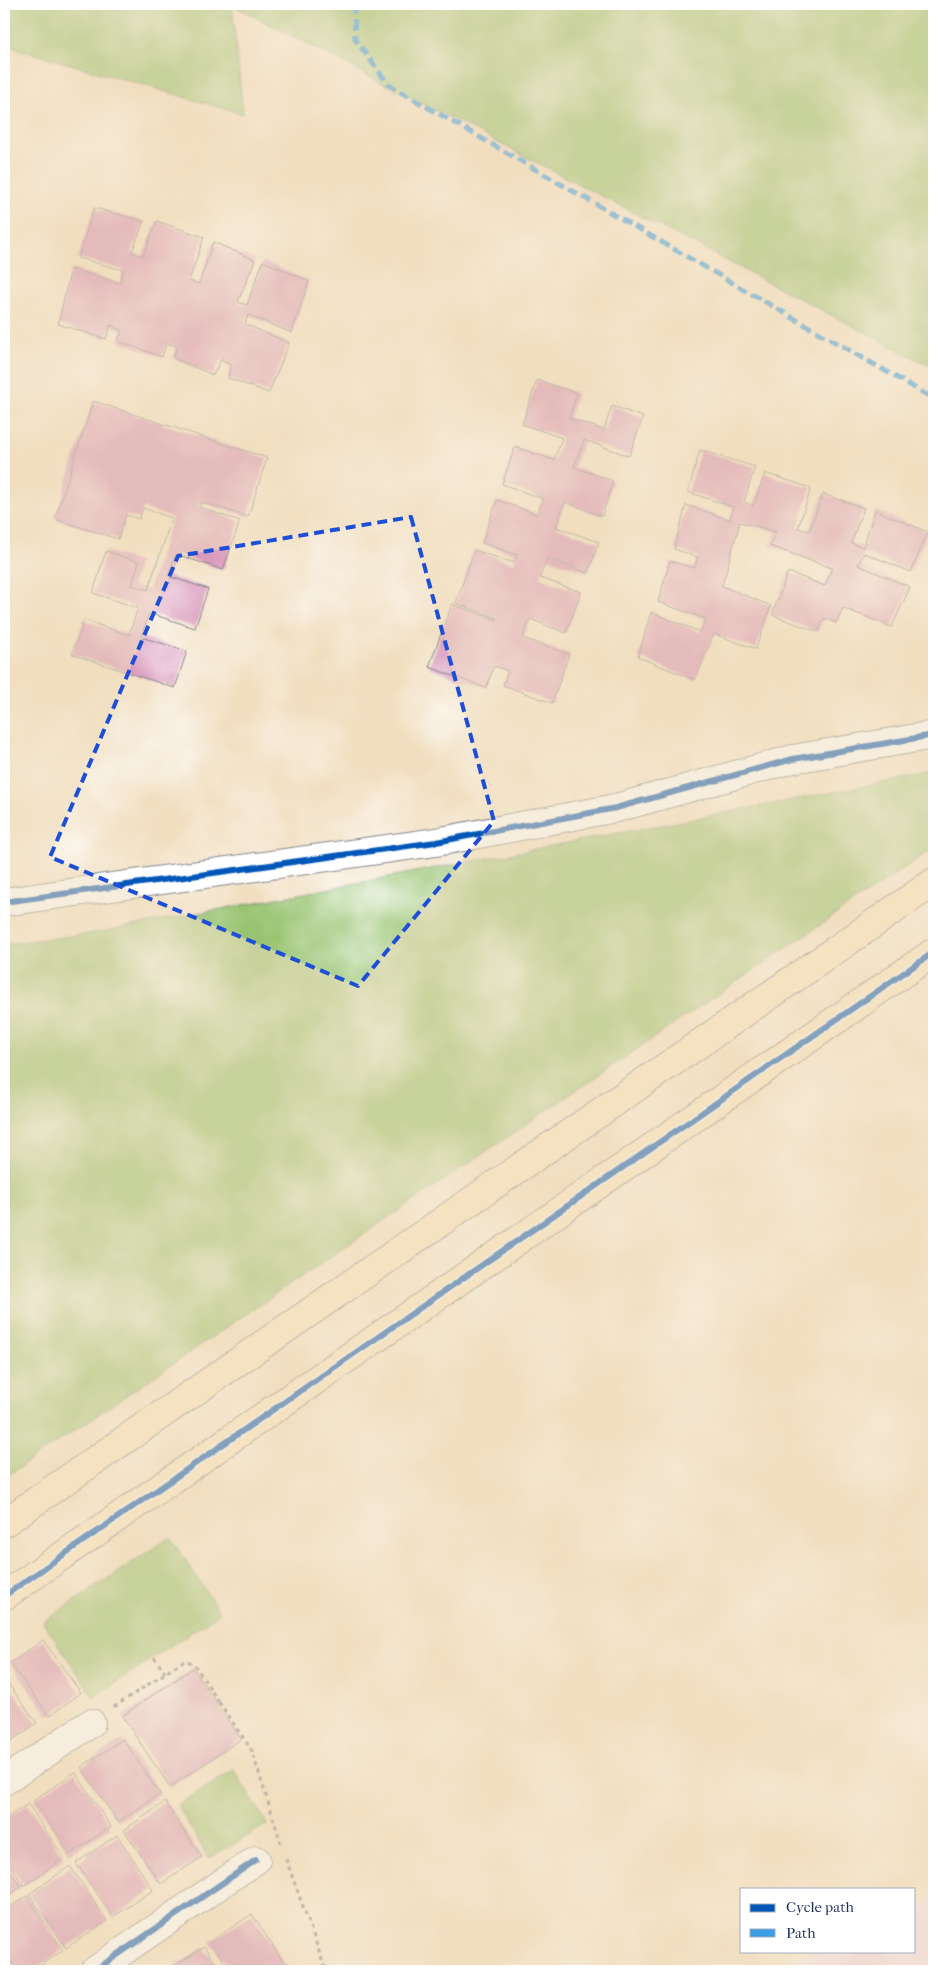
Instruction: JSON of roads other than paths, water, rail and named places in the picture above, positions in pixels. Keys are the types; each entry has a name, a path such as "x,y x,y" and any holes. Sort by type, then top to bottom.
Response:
{"street":[{"path":"4,902 436,842 616,808 793,759 934,735"},
{"path":"4,1523 934,882"},
{"path":"4,1596 934,952"},
{"path":"4,1781 91,1723"},
{"path":"94,1971 256,1860"}]}
